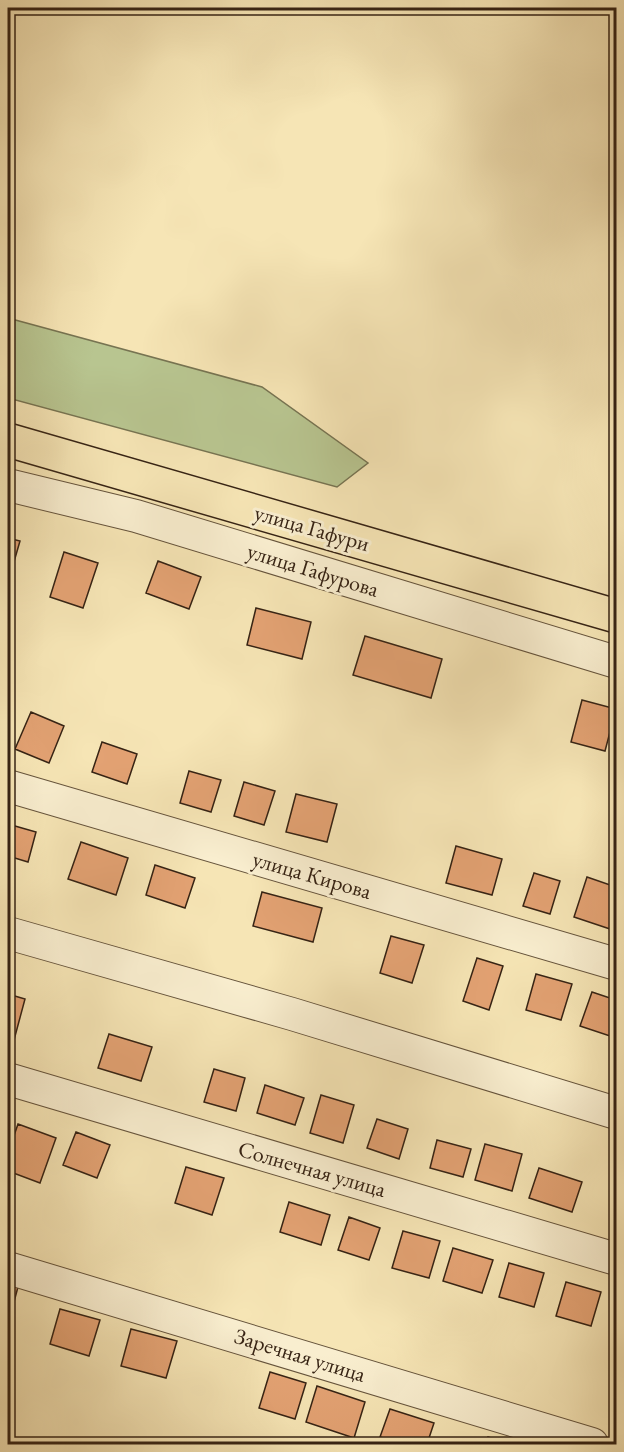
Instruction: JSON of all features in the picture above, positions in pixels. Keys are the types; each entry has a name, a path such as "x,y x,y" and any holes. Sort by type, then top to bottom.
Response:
{"main road":[{"name":"улица Гафури","path":"8,440 616,616"}],"street":[{"name":"улица Гафурова","path":"8,485 136,516 616,662"},
{"name":"улица Кирова","path":"8,786 616,964"},
{"path":"8,933 292,1014 616,1113"},
{"name":"Солнечная улица","path":"8,1079 616,1259"},
{"name":"Заречная улица","path":"8,1268 592,1444"}],"green space":[{"path":"8,318 262,387 368,463 337,487 8,398"}],"building":[{"path":"8,538 20,541 9,579 8,579"},
{"path":"64,552 98,563 83,608 50,597"},
{"path":"158,561 201,577 189,609 146,593"},
{"path":"256,608 311,622 302,659 247,645"},
{"path":"365,636 442,659 431,698 353,675"},
{"path":"582,700 616,709 605,751 571,742"},
{"path":"31,712 64,726 49,763 15,749"},
{"path":"102,742 137,754 127,784 92,772"},
{"path":"189,771 221,780 211,812 180,803"},
{"path":"244,782 275,791 264,825 234,816"},
{"path":"296,794 337,804 327,842 286,832"},
{"path":"8,824 36,832 28,862 8,856"},
{"path":"81,842 128,858 116,895 68,879"},
{"path":"456,846 502,859 492,895 446,883"},
{"path":"155,865 195,878 185,908 146,895"},
{"path":"534,873 560,881 550,914 523,906"},
{"path":"587,877 616,887 616,919 613,930 574,917"},
{"path":"262,892 322,908 313,942 253,926"},
{"path":"391,936 424,945 412,983 380,973"},
{"path":"477,958 503,966 489,1010 463,1001"},
{"path":"536,974 572,984 561,1020 526,1010"},
{"path":"592,992 616,1000 616,1038 580,1026"},
{"path":"8,994 25,999 14,1040 8,1038"},
{"path":"109,1034 152,1047 141,1081 98,1068"},
{"path":"214,1069 245,1078 236,1111 204,1102"},
{"path":"265,1085 304,1098 295,1125 257,1113"},
{"path":"321,1095 354,1105 343,1143 310,1133"},
{"path":"377,1119 408,1129 399,1159 367,1148"},
{"path":"18,1124 56,1138 40,1183 8,1171 8,1153"},
{"path":"76,1132 110,1145 97,1178 63,1165"},
{"path":"437,1140 471,1149 463,1177 430,1168"},
{"path":"485,1144 522,1154 512,1191 475,1180"},
{"path":"186,1167 224,1178 212,1215 175,1203"},
{"path":"539,1168 582,1182 572,1212 529,1198"},
{"path":"289,1202 330,1215 321,1245 280,1232"},
{"path":"349,1217 380,1228 369,1260 338,1250"},
{"path":"403,1231 440,1241 429,1278 392,1268"},
{"path":"453,1248 493,1260 482,1293 443,1281"},
{"path":"509,1263 544,1273 534,1307 499,1297"},
{"path":"566,1282 601,1292 591,1326 556,1316"},
{"path":"8,1284 18,1287 8,1324"},
{"path":"60,1309 100,1320 89,1356 50,1344"},
{"path":"131,1329 177,1341 166,1378 121,1366"},
{"path":"270,1372 306,1383 295,1419 259,1408"},
{"path":"317,1386 365,1402 354,1438 306,1422"},
{"path":"390,1409 434,1423 427,1444 403,1444 380,1437"},
{"path":"488,1437 511,1444 486,1444"}]}
